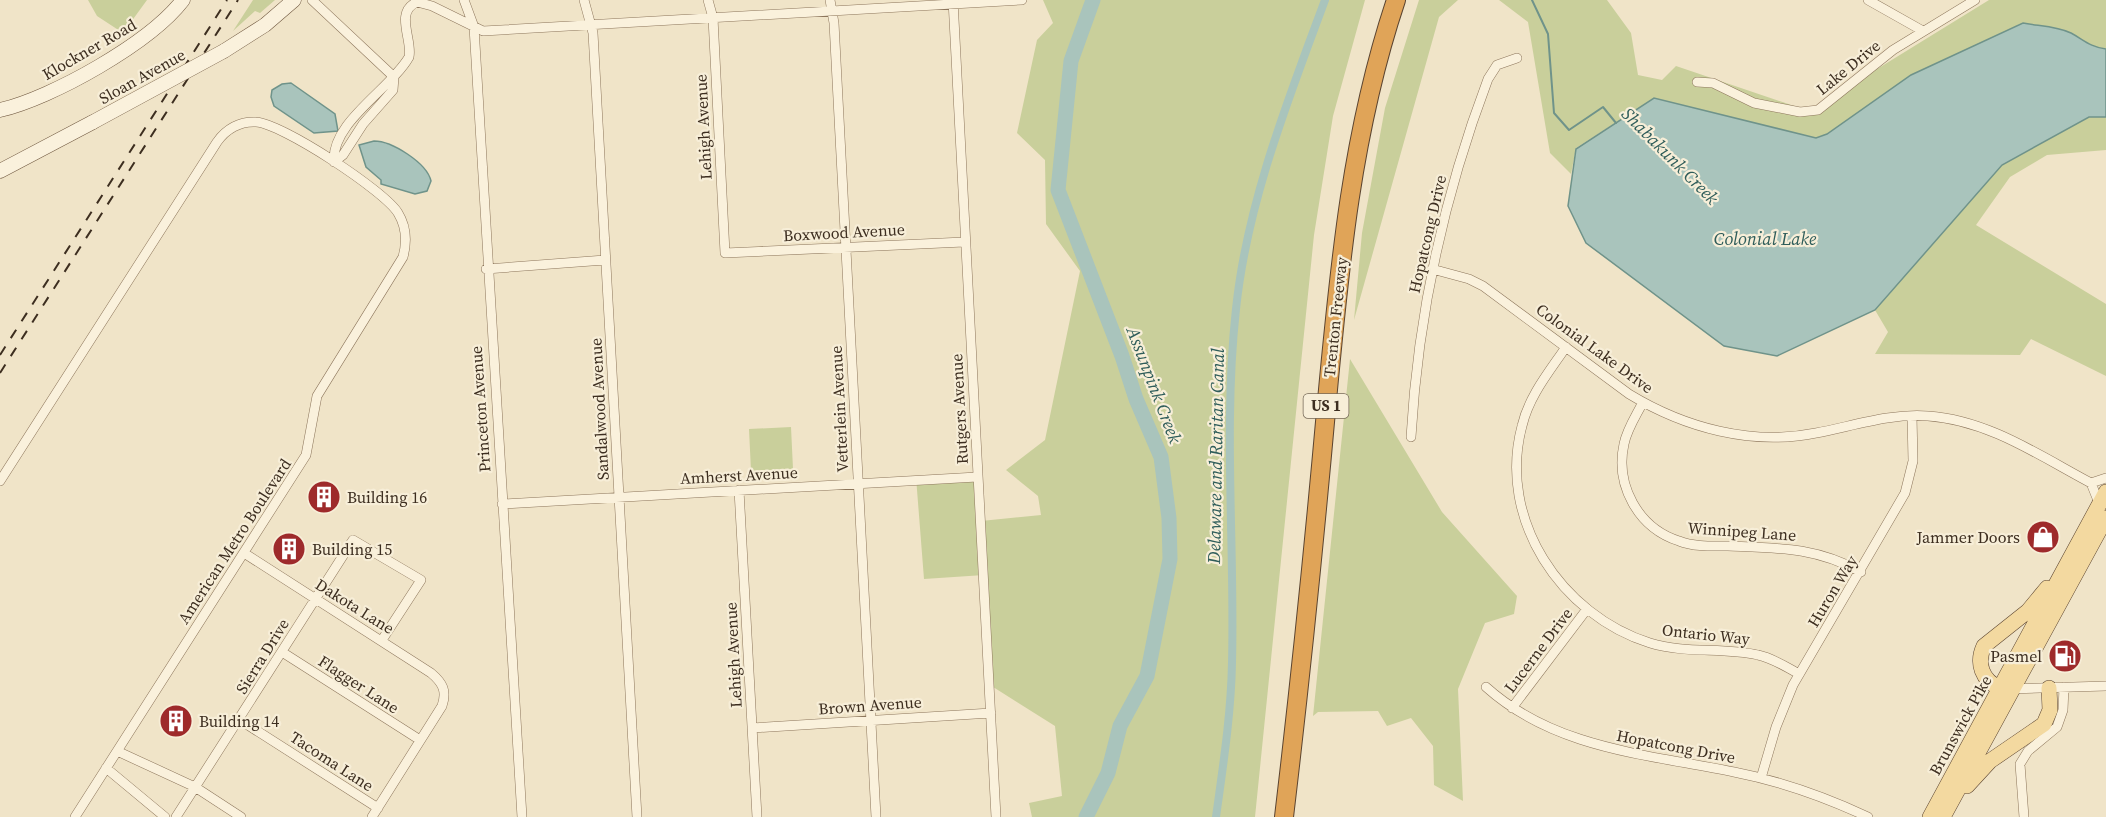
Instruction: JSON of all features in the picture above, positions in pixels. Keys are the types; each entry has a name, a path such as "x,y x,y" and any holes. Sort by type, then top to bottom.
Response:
{"highway":[{"name":"Trenton Freeway","path":"1273,817 1321,334 1342,168 1359,85 1384,0"},
{"name":"Trenton Freeway","path":"1284,817 1332,335 1352,170 1368,96 1396,0"}],"main road":[{"name":"Klockner Road","path":"0,110 44,94 127,49 161,24 183,0"},
{"name":"Sloan Avenue","path":"0,171 235,45 290,3"},
{"name":"Brunswick Pike","path":"1943,817 2103,497"},
{"name":"Brunswick Pike","path":"1930,817 2106,518"},
{"path":"2007,688 1988,680 1980,667 1984,646 2028,611 2076,549"},
{"path":"1943,817 1990,761 2044,724 2056,688"}],"street":[{"path":"312,0 394,77"},
{"name":"Princeton Avenue","path":"464,0 474,27 486,269 522,817"},
{"name":"Sandalwood Avenue","path":"584,0 592,25 637,817"},
{"name":"Lehigh Avenue","path":"708,0 713,18 724,253"},
{"name":"Vetterlein Avenue","path":"830,0 833,12 876,817"},
{"path":"334,162 343,155 363,124 393,90 394,77 410,53 405,16 413,4 422,2 483,31 833,12 953,2 1022,0"},
{"path":"1868,0 1923,31"},
{"name":"Lake Drive","path":"1697,82 1713,83 1754,103 1810,112 1824,106 1863,73 1923,31 1975,0"},
{"name":"Rutgers Avenue","path":"953,2 996,817"},
{"name":"Hopatcong Drive","path":"1412,437 1421,332 1432,269 1453,183 1488,79 1497,65 1517,58"},
{"name":"American Metro Boulevard","path":"0,481 224,133 243,123 266,123 334,162 395,208 404,228 404,254 393,277 320,390 315,403 306,455 75,817"},
{"name":"Boxwood Avenue","path":"724,253 964,242"},
{"path":"486,269 605,260"},
{"name":"Colonial Lake Drive","path":"1432,269 1469,279 1483,286 1643,402 1695,425 1762,436 1813,434 1912,416 1947,418 1978,426 2091,483"},
{"name":"Ontario Way","path":"1566,348 1528,407 1518,441 1517,475 1523,514 1538,550 1560,583 1587,609 1614,627 1651,643 1688,650 1757,654 1799,674"},
{"name":"Winnipeg Lane","path":"1643,402 1624,441 1622,467 1632,504 1656,530 1692,545 1807,551 1840,561 1861,572"},
{"name":"Huron Way","path":"1761,778 1776,727 1799,674 1861,572 1905,493 1913,461 1912,416"},
{"name":"Amherst Avenue","path":"501,504 977,477"},
{"path":"2103,497 2091,483 2106,478"},
{"name":"Lehigh Avenue","path":"739,490 757,817"},
{"name":"Sierra Drive","path":"176,817 353,540 421,580 382,640"},
{"name":"Dakota Lane","path":"244,553 315,600 382,640 440,680 445,689 442,706 420,740"},
{"name":"Lucerne Drive","path":"1512,708 1587,609"},
{"name":"Flagger Lane","path":"282,652 420,740"},
{"path":"2007,688 2106,686"},
{"name":"Hopatcong Drive","path":"1486,687 1512,708 1551,729 1592,744 1761,778 1806,791 1868,817"},
{"path":"2024,817 2020,764 2028,751 2056,727 2063,710 2056,688"},
{"name":"Brown Avenue","path":"752,728 991,713"},
{"name":"Tacoma Lane","path":"240,720 378,808"},
{"path":"372,817 420,740"},
{"path":"117,751 195,788 241,817"},
{"path":"106,768 165,817"}],"green space":[{"path":"88,0 147,0 123,33 97,16"},
{"path":"253,0 275,0 260,13 255,11 233,31"},
{"path":"1043,0 1365,0 1333,116 1314,235 1255,817 1032,817 1029,803 1062,796 1055,726 990,685 984,575 924,579 916,477 978,473 981,521 1041,515 1038,496 1006,470 1045,440 1080,271 1046,224 1045,160 1017,133 1037,40 1053,23"},
{"path":"1419,0 1458,0 1439,17 1354,320 1362,233 1385,108"},
{"path":"1499,0 1607,0 1631,33 1638,75 1662,80 1676,66 1809,111 1989,0 2106,0 2106,49 2091,45 2065,31 2023,23 1827,134 1816,138 1654,98 1576,148 1571,174 1550,153 1528,22"},
{"path":"2089,117 2106,117 2106,150 2047,155 2010,177 1976,225 2106,304 2106,376 2031,339 2020,355 1875,354 1888,332 1875,310 2002,165"},
{"path":"1350,359 1442,512 1517,596 1514,614 1485,623 1458,689 1463,801 1434,785 1433,746 1411,718 1387,726 1378,711 1318,712 1313,716"},
{"path":"791,427 793,469 751,471 749,429"}],"water":[{"name":"Colonial Lake","path":"2023,23 2066,31 2091,45 2106,49 2106,117 2089,117 2002,165 1875,310 1777,356 1724,346 1586,243 1568,206 1576,149 1654,98 1816,138 1827,134 1911,75"},
{"path":"291,83 335,114 338,131 314,133 274,106 271,97 272,90 282,84"},
{"path":"374,141 399,149 416,160 431,181 427,191 415,194 381,184 381,180 366,167 359,145"}],"waterway":[{"name":"Assunpink Creek","path":"1086,817 1108,773 1120,726 1147,676 1170,559 1169,518 1161,457 1136,399 1122,356 1058,190 1071,61 1093,0"},
{"name":"Delaware and Raritan Canal","path":"1216,817 1231,682 1230,398 1232,353 1241,269 1249,230 1271,152 1325,0"},
{"name":"Shabakunk Creek","path":"1532,0 1548,34 1554,113 1569,130 1603,107 1616,123"}],"railway":[{"path":"0,355 227,0"},
{"path":"0,373 238,0"}],"place":[{"name":"Building 16","path":"324,497"},
{"name":"Jammer Doors","path":"2043,537"},
{"name":"Building 15","path":"289,549"},
{"name":"Pasmel","path":"2065,656"},
{"name":"Building 14","path":"176,721"}]}
